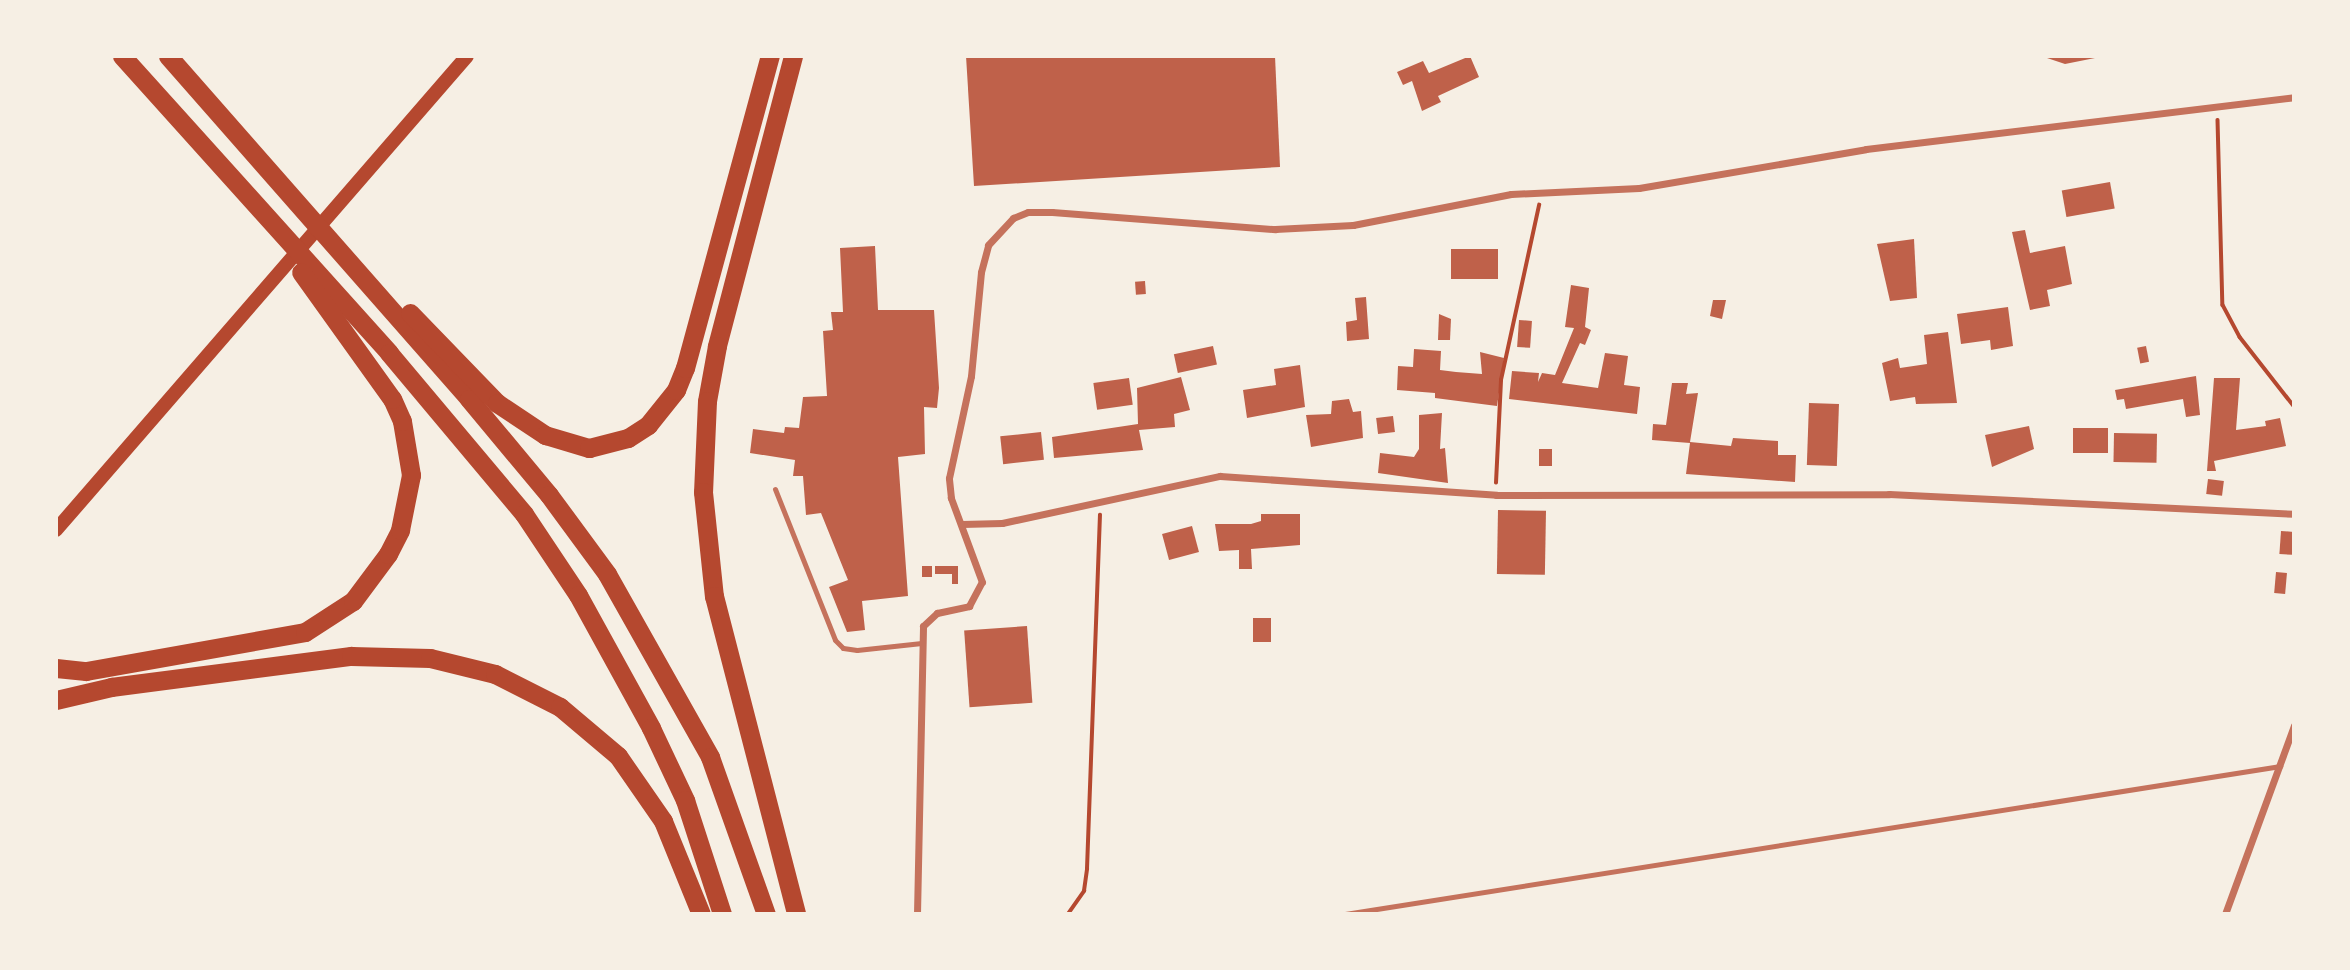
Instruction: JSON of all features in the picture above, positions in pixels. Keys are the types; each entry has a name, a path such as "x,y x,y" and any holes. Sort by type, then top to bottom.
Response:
{"highway":[{"path":"122,56 459,434 524,514 563,572 624,677 680,788 722,914"},
{"path":"168,56 469,399 549,495 607,574 710,757 766,914"},
{"path":"297,204 385,286 497,403 534,428 569,444 609,444 648,425 676,390 770,56"},
{"path":"793,56 717,346 707,401 703,492 716,607 796,914"},
{"path":"56,668 86,671 305,632 352,601 373,578 400,530 411,475 402,421 392,398 254,205"},
{"path":"56,700 111,687 351,656 430,658 495,674 560,707 618,756 663,821 701,914"}],"main road":[{"path":"56,530 467,56"}],"street":[{"path":"917,914 923,626 930,618 969,606 977,596 982,582 979,563 951,498 949,478 971,376 981,272 988,245 1013,218 1028,212 1052,212 1275,229 1353,225 1498,196 1639,188 1866,149 2294,97"},
{"path":"962,524 1002,523 1220,476 1496,495 1889,494 2294,513"},
{"path":"2225,914 2294,725"}],"lane":[{"path":"775,489 835,640 857,650 922,643"},
{"path":"1345,914 2280,766"}],"path":[{"path":"2218,107 2223,305 2240,337 2294,407"},
{"path":"1496,495 1501,380 1542,192"},
{"path":"1068,914 1084,891 1087,869 1102,502"}],"building":[{"path":"966,56 1275,56 1280,167 974,186"},
{"path":"1470,56 1479,77 1438,96 1441,102 1422,111 1412,81 1403,85 1397,72 1423,61 1429,73"},
{"path":"2041,56 2095,56 2095,58 2065,64"},
{"path":"2110,182 2115,209 2066,217 2062,191"},
{"path":"2025,230 2030,253 2065,246 2072,284 2047,290 2050,306 2030,310 2012,232"},
{"path":"1914,239 1917,298 1890,301 1877,244"},
{"path":"875,246 878,310 934,310 939,388 937,408 924,407 925,454 898,457 908,596 862,601 865,630 847,632 829,587 848,580 821,513 806,515 803,476 793,476 795,460 750,453 753,429 784,433 785,427 799,428 803,397 827,396 823,331 833,330 831,312 843,312 840,248"},
{"path":"1451,249 1498,249 1498,279 1451,279"},
{"path":"1145,281 1146,294 1136,295 1135,282"},
{"path":"1571,285 1589,288 1585,327 1591,330 1585,345 1580,343 1562,383 1598,388 1605,353 1628,356 1624,385 1640,387 1637,414 1509,399 1512,371 1539,373 1538,382 1542,373 1555,375 1574,328 1565,327"},
{"path":"1366,297 1369,339 1347,341 1346,322 1357,320 1355,298"},
{"path":"1713,300 1726,300 1722,319 1710,316"},
{"path":"2008,307 2013,346 1991,350 1990,340 1961,344 1957,314"},
{"path":"1439,314 1451,319 1450,340 1438,340"},
{"path":"1519,320 1532,321 1530,348 1517,347"},
{"path":"1948,332 1957,403 1916,404 1915,397 1890,401 1882,363 1898,358 1900,368 1927,364 1924,335"},
{"path":"1213,346 1217,365 1178,373 1174,354"},
{"path":"2146,346 2149,362 2140,363 2137,348"},
{"path":"1414,349 1441,351 1440,370 1456,372 1482,374 1480,352 1504,358 1497,406 1435,398 1435,393 1397,390 1398,366 1413,367"},
{"path":"1300,365 1305,407 1247,418 1243,390 1276,385 1274,369"},
{"path":"2196,376 2200,415 2186,417 2183,399 2126,409 2124,399 2117,400 2115,390"},
{"path":"1181,377 1190,410 1174,414 1175,427 1139,430 1143,450 1054,458 1052,437 1138,424 1137,388"},
{"path":"1129,378 1133,405 1097,410 1093,383"},
{"path":"2214,378 2240,378 2236,430 2266,426 2265,421 2280,418 2286,446 2214,461 2216,471 2207,471"},
{"path":"1672,383 1688,383 1686,394 1698,393 1690,442 1731,446 1733,438 1778,441 1778,455 1796,455 1795,482 1686,474 1690,443 1652,440 1653,424 1666,425"},
{"path":"1349,399 1353,412 1361,411 1363,438 1311,447 1306,415 1331,414 1332,401"},
{"path":"1809,403 1839,404 1837,466 1807,465"},
{"path":"1442,413 1440,449 1445,448 1448,483 1378,473 1380,453 1414,457 1419,449 1419,415"},
{"path":"1393,416 1395,432 1378,434 1376,418"},
{"path":"2029,426 2034,449 1992,467 1985,435"},
{"path":"2073,428 2108,428 2108,453 2073,453"},
{"path":"1041,432 1044,460 1003,464 1000,436"},
{"path":"2114,433 2157,434 2156,463 2113,462"},
{"path":"1539,449 1552,449 1552,466 1539,466"},
{"path":"2208,479 2224,481 2222,496 2206,494"},
{"path":"1498,510 1546,511 1545,575 1497,574"},
{"path":"1261,514 1300,514 1300,545 1251,549 1252,569 1239,569 1239,550 1219,551 1215,524 1251,524 1261,521"},
{"path":"1192,526 1199,552 1169,560 1162,534"},
{"path":"2281,531 2294,532 2292,555 2279,554"},
{"path":"922,566 932,566 932,577 922,577"},
{"path":"935,566 958,566 958,584 952,584 952,574 935,574"},
{"path":"2276,572 2287,573 2285,594 2274,593"},
{"path":"1253,618 1271,618 1271,642 1253,642"},
{"path":"1027,626 1032,703 970,707 964,630"}]}
